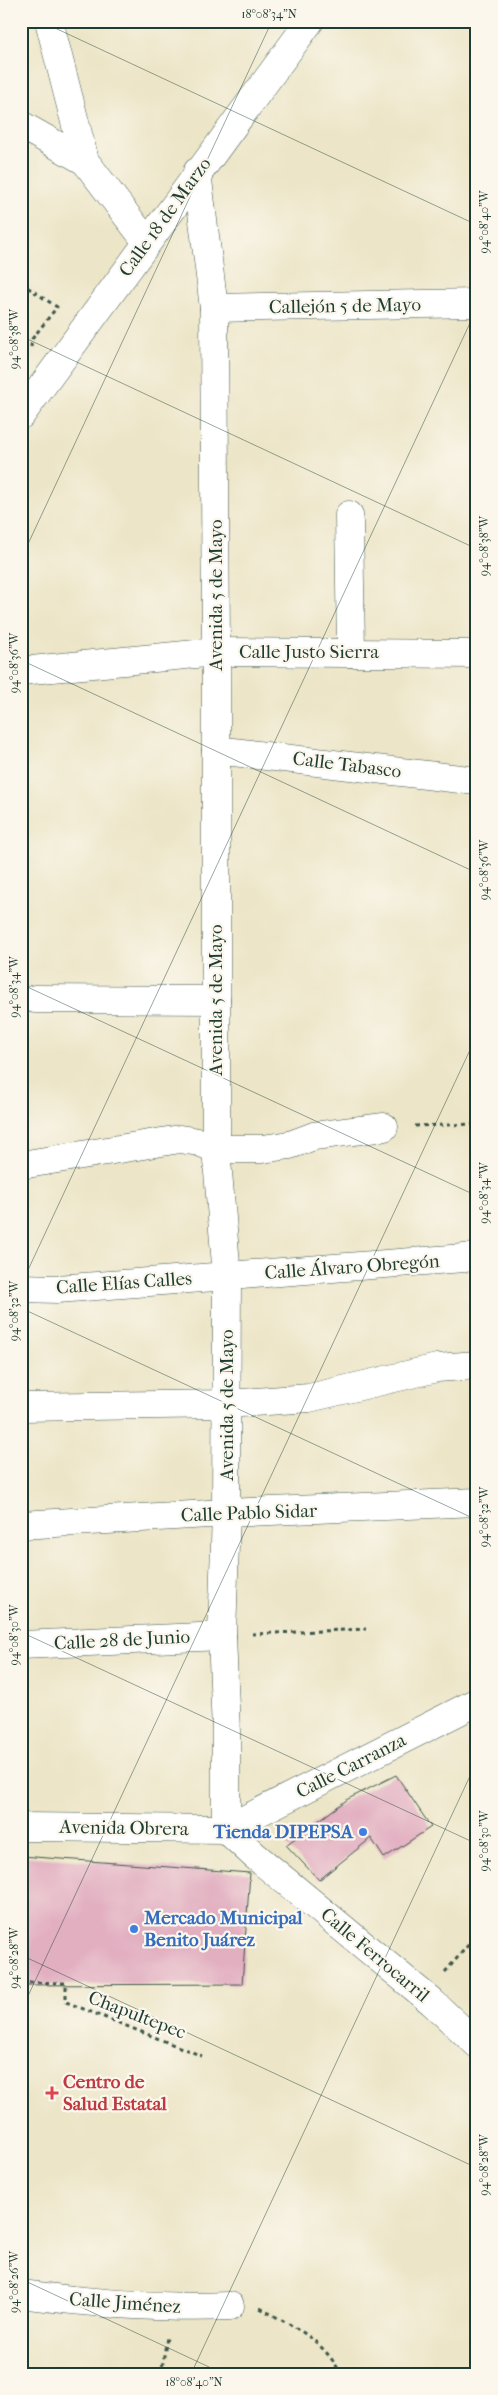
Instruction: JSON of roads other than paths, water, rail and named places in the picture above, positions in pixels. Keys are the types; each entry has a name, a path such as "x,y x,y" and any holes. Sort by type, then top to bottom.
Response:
{"street":[{"path":"49,21 85,161 147,242"},
{"name":"Calle 18 de Marzo","path":"21,415 197,172 310,21"},
{"path":"21,125 85,161"},
{"name":"Avenida 5 de Mayo","path":"197,172 214,308 216,1149 227,1276 226,1513 222,1636 226,1731 226,1829"},
{"name":"Callejón 5 de Mayo","path":"214,308 477,304"},
{"path":"349,515 351,653"},
{"name":"Calle Justo Sierra","path":"21,671 216,652 477,654"},
{"name":"Calle Tabasco","path":"216,750 477,781"},
{"path":"36,999 216,1000"},
{"path":"21,1164 180,1139 199,1142 216,1149 262,1149 290,1145 314,1136 384,1127"},
{"name":"Calle Álvaro Obregón","path":"227,1276 477,1257"},
{"name":"Calle Elías Calles","path":"21,1288 57,1288 227,1276"},
{"path":"21,1407 227,1404 309,1398 437,1368 477,1365"},
{"name":"Calle Pablo Sidar","path":"21,1525 226,1513 477,1502"},
{"name":"Calle 28 de Junio","path":"21,1645 222,1636"},
{"name":"Calle Carranza","path":"226,1829 477,1702"},
{"name":"Avenida Obrera","path":"21,1827 226,1829"},
{"name":"Calle Ferrocarril","path":"226,1829 268,1867 432,2002 477,2044"},
{"name":"Calle Jiménez","path":"21,2294 80,2302 195,2308 230,2306"}],"place":[{"name":"Tienda DIPEPSA","path":"363,1832"},
{"name":"Mercado Municipal Benito Juárez","path":"134,1929"},
{"name":"Centro de Salud Estatal","path":"52,2093"}]}
